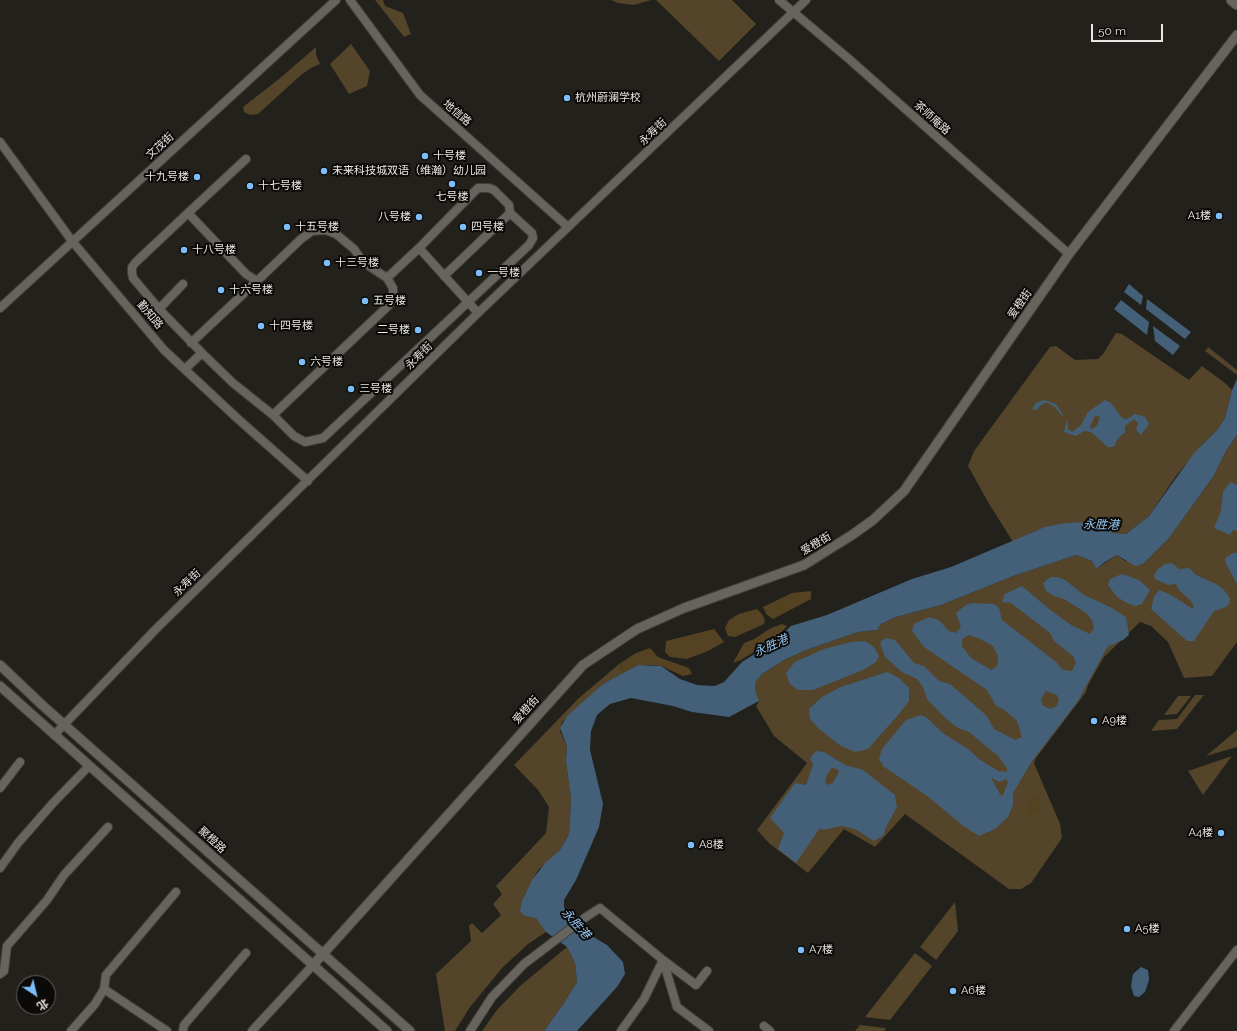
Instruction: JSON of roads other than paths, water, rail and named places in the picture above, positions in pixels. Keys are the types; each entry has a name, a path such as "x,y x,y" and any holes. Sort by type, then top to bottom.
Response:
{"main road":[{"path":"1232,0 1237,4"}],"street":[{"name":"文茂街","path":"0,308 336,0"},
{"name":"地信路","path":"350,0 420,95 568,227"},
{"name":"茶师庵路","path":"779,0 1068,254"},
{"name":"永寿街","path":"54,735 157,628 478,313 806,0"},
{"name":"爱橙街","path":"313,965 583,665 638,629 677,611 804,565 873,520 904,491 1068,254 1237,35"},
{"name":"勤知路","path":"0,142 72,241 164,350 186,368 238,419 308,481"},
{"path":"246,159 136,262 132,267 133,278 159,309 202,354 232,382 273,415 294,436 305,442 323,438 469,303 529,245 533,238 532,233 524,224 510,213 509,205 494,190 489,188 478,188 387,278"},
{"path":"188,213 246,274 257,281"},
{"path":"444,276 510,213"},
{"path":"191,343 312,231 326,230 336,234 354,249 363,262 387,278 393,288 393,300 273,415"},
{"path":"419,248 478,313"},
{"path":"159,309 183,284"},
{"path":"186,368 202,354"},
{"name":"聚橙路","path":"0,665 63,724 410,1031"},
{"path":"0,686 387,1031"},
{"path":"0,788 20,762"},
{"path":"0,868 18,843 53,803 89,766"},
{"path":"0,974 4,971 3,948 47,900 64,875 108,827"},
{"path":"71,1031 94,1004 104,989 106,975 176,892"},
{"path":"470,1031 492,997 524,964 586,916 600,908 696,984 707,971"},
{"path":"1174,1031 1237,950"},
{"path":"183,1031 184,1025 246,953"},
{"path":"621,1031 644,999 664,960"},
{"path":"664,960 677,1007 708,1031"},
{"path":"252,1031 313,965"},
{"path":"104,989 167,1031"}],"water":[{"path":"1129,284 1143,296 1141,305 1124,292"},
{"path":"1147,299 1191,332 1185,339 1146,309"},
{"path":"1121,300 1149,322 1147,335 1114,309"},
{"path":"1153,326 1180,346 1173,355 1155,341"},
{"name":"永胜港","path":"1237,379 1237,435 1226,451 1213,477 1169,538 1144,563 1137,566 1133,565 1117,555 1096,569 1092,561 1076,555 1016,575 941,605 896,617 881,624 877,630 858,632 806,650 784,660 762,674 756,681 755,690 759,701 729,717 692,712 673,706 631,698 610,704 597,715 591,731 590,750 603,804 599,827 576,880 564,900 564,906 566,914 585,932 607,945 623,962 625,974 617,987 577,1031 544,1031 577,982 575,963 567,947 546,932 536,918 525,916 520,911 522,901 532,880 545,863 560,850 569,834 571,799 566,761 567,746 560,728 567,716 603,684 638,665 661,666 680,679 697,685 715,686 724,682 742,662 774,642 791,626 827,615 912,579 951,567 1045,527 1065,523 1091,522 1107,528 1113,533 1126,534 1149,516 1194,453 1218,429 1225,418 1232,390"},
{"path":"1044,400 1056,404 1063,415 1062,416 1055,407 1048,403 1044,403 1036,410 1032,409 1036,403"},
{"path":"1105,400 1111,403 1122,418 1127,419 1135,414 1145,417 1149,424 1141,435 1136,430 1138,423 1134,419 1125,426 1125,434 1123,433 1115,443 1116,445 1112,447 1108,447 1091,432 1084,431 1076,436 1064,432 1067,419 1068,429 1072,432 1081,425 1088,412","holes":["1095,416 1100,418 1097,426 1091,429 1090,426"]},
{"path":"1231,482 1237,485 1237,531 1233,530 1230,535 1214,528 1221,511 1223,491"},
{"path":"1233,553 1237,553 1237,584 1226,564 1225,558"},
{"path":"1172,563 1179,569 1189,568 1196,575 1216,584 1224,590 1230,598 1229,604 1226,607 1214,611 1194,641 1187,641 1151,609 1154,597 1159,590 1171,595 1193,609 1194,607 1190,600 1179,590 1176,584 1168,585 1155,579 1154,575 1158,569 1165,564"},
{"path":"1122,574 1139,580 1150,590 1142,604 1135,606 1127,603 1117,597 1108,585 1110,579"},
{"path":"1051,577 1057,577 1065,580 1084,595 1110,607 1126,617 1129,635 1106,649 1078,701 1032,761 1013,793 1013,805 1008,817 995,829 979,836 962,825 930,798 883,766 879,759 882,749 906,720 921,715 926,717 944,734 998,771 1007,772 1007,768 998,756 969,732 958,728 946,719 927,699 923,687 917,679 902,672 885,657 880,642 886,638 895,640 914,663 924,666 939,681 950,684 987,716 994,729 1015,740 1022,737 1017,721 1003,709 996,706 987,690 924,647 912,631 914,624 929,617 939,620 949,631 956,633 961,627 956,613 966,605 973,603 994,604 999,608 1002,620 1056,662 1063,670 1072,671 1076,663 1073,656 1054,641 1050,633 1011,603 1002,602 1005,594 1022,586 1071,625 1090,634 1094,628 1092,620 1086,613 1064,599 1054,596 1046,591 1043,583","holes":["969,635 993,646 998,656 997,666 991,670 971,658 962,646 962,639","1046,691 1057,695 1059,700 1057,706 1050,709 1042,705 1041,699","991,778 1000,782 1006,779 1008,782 1003,795 1001,796"]},
{"path":"865,641 874,647 879,656 876,662 863,670 813,690 798,690 790,684 786,673 795,662 824,649 851,642"},
{"path":"887,672 899,678 909,688 909,701 868,749 855,752 841,746 818,728 810,719 809,709 822,697 841,687"},
{"path":"816,751 824,752 845,765 863,770 895,795 897,807 886,827 883,836 874,841 855,829 842,826 822,830 820,828 796,863 778,849 784,833 770,818 795,783 806,785 813,765 810,758","holes":["832,768 837,769 839,772 833,783 828,785 825,782 827,774"]},
{"path":"1141,967 1148,970 1149,980 1145,992 1139,997 1134,996 1131,986 1133,974"}],"place":[{"name":"杭州蔚澜学校","path":"567,98"},
{"name":"十号楼","path":"425,156"},
{"name":"未来科技城双语（维瀚）幼儿园","path":"324,171"},
{"name":"十九号楼","path":"197,177"},
{"name":"七号楼","path":"452,184"},
{"name":"十七号楼","path":"250,186"},
{"name":"A1楼","path":"1219,216"},
{"name":"八号楼","path":"419,217"},
{"name":"十五号楼","path":"287,227"},
{"name":"四号楼","path":"463,227"},
{"name":"十八号楼","path":"184,250"},
{"name":"十三号楼","path":"327,263"},
{"name":"一号楼","path":"479,273"},
{"name":"十六号楼","path":"221,290"},
{"name":"五号楼","path":"365,301"},
{"name":"十四号楼","path":"261,326"},
{"name":"二号楼","path":"418,330"},
{"name":"六号楼","path":"302,362"},
{"name":"三号楼","path":"351,389"},
{"name":"A9楼","path":"1094,721"},
{"name":"A4楼","path":"1221,833"},
{"name":"A8楼","path":"691,845"},
{"name":"A5楼","path":"1127,929"},
{"name":"A7楼","path":"801,950"},
{"name":"A6楼","path":"953,991"}]}
